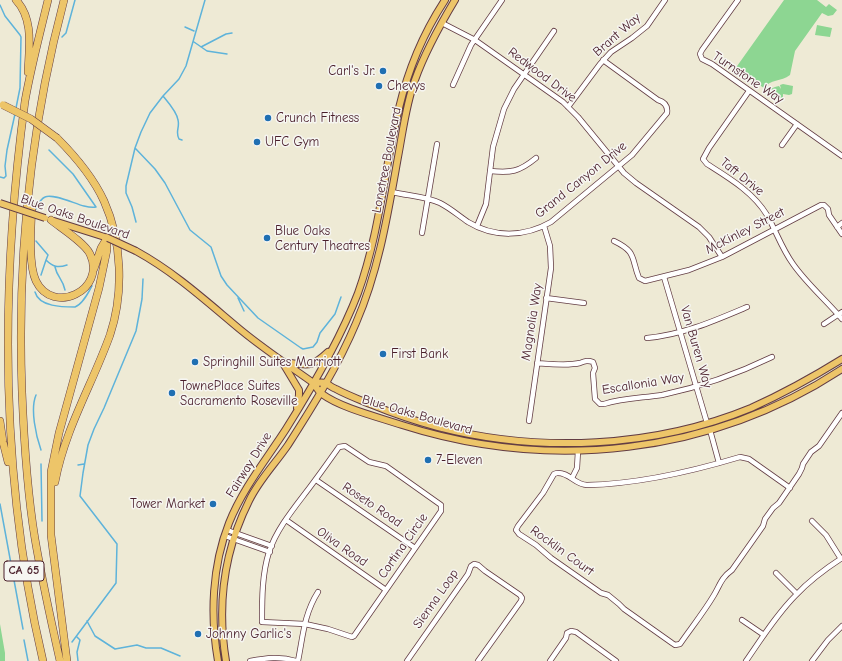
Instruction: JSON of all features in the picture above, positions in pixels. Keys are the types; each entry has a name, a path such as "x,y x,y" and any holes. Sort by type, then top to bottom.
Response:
{"highway":[{"path":"16,0 25,15 30,33 26,100"},
{"name":"CA 65","path":"43,661 26,582 12,480 6,376 6,332 7,281 14,191 26,100 48,0"},
{"name":"CA 65","path":"60,661 35,538 26,460 23,418 21,309 25,227 32,166 47,73 64,0"},
{"path":"1,105 31,119 56,138 84,169 103,200 113,230 119,277 118,306 110,335 67,436 57,471 52,496"},
{"path":"32,166 32,268 35,280 46,293 56,297 65,298 74,296 81,292 87,285 93,273 101,248 107,238"},
{"path":"48,219 85,246 90,254 93,264 93,273"},
{"path":"67,661 51,535 51,472 99,288 107,250 107,238"},
{"path":"0,421 3,442 12,480"}],"main road":[{"name":"Lonetree Boulevard","path":"314,383 334,347 363,278 377,230 393,135 404,91 423,39 445,0"},
{"name":"Lonetree Boulevard","path":"320,393 345,347 362,307 382,242 403,130 415,80 433,40 455,0"},
{"path":"434,18 442,23"},
{"path":"384,191 392,192"},
{"name":"Blue Oaks Boulevard","path":"0,203 107,238 136,251 176,276 243,332 282,362 314,383 320,393 359,410 419,430 450,438 508,448 542,451 578,451 642,445 686,437 748,418 776,406 819,384 842,369"},
{"path":"282,362 307,365 313,364 319,361 334,347"},
{"name":"Blue Oaks Boulevard","path":"314,383 325,383 368,403 421,422 464,433 515,440 572,443 618,440 664,433 707,423 752,407 794,387 842,359"},
{"path":"282,362 299,390 296,411"},
{"name":"Fairway Drive","path":"218,661 214,630 214,597 217,572 226,533 245,489 314,383"},
{"name":"Fairway Drive","path":"226,661 222,627 222,593 234,536 256,488 287,447 320,393"},
{"path":"707,423 710,430"}],"street":[{"path":"454,85 475,40 502,0"},
{"name":"Brant Way","path":"568,107 603,60 611,52 644,29 665,0"},
{"name":"Turnstone Way","path":"738,0 700,54 703,60 712,64 842,156"},
{"name":"Redwood Drive","path":"442,23 475,40 555,96 568,107 630,178 699,227 709,237 722,257"},
{"path":"477,226 486,204 493,147 504,109 511,94 554,31"},
{"name":"Grand Canyon Drive","path":"392,192 428,199 446,206 477,226 494,232 511,234 526,232 544,226 619,166 643,143 666,114 667,108 664,103 603,60"},
{"name":"Taft Drive","path":"749,91 703,159 707,164 751,195 764,210 794,265 840,314 842,319"},
{"path":"782,144 797,124"},
{"path":"422,233 437,144"},
{"path":"490,171 507,172 516,170 525,167 536,158"},
{"name":"McKinley Street","path":"614,241 622,245 630,253 634,259 640,280 645,281 694,268 722,257 821,205 824,205 828,209 829,215 842,234"},
{"path":"837,227 842,224"},
{"name":"Magnolia Way","path":"529,422 551,268 552,254 549,238 544,226"},
{"name":"Van Buren Way","path":"664,277 707,423"},
{"path":"546,298 584,303"},
{"path":"647,338 665,337 704,325 747,307"},
{"path":"824,324 840,314"},
{"path":"696,386 733,375 772,357"},
{"name":"Escallonia Way","path":"537,362 560,364 580,363 588,360 593,362 596,368 593,374 595,399 600,404 658,395 696,386"},
{"name":"Rocklin Court","path":"790,488 747,458 740,457 666,477 621,483 584,485 564,473 557,472 554,474 539,499 516,530 519,534 551,558 600,593 608,595 624,609 675,645 680,644 715,594 723,578 732,570 762,526 764,519 779,503 790,488 811,452 819,446 842,413"},
{"path":"710,430 719,463"},
{"name":"Cortina Circle","path":"345,446 369,462 386,466 441,505 441,511 352,638 328,629 305,624 262,622 263,585 272,546 296,505 316,480 339,447 345,446"},
{"path":"572,478 577,468 578,451"},
{"name":"Roseto Road","path":"316,480 415,548"},
{"name":"Oliva Road","path":"286,520 386,590"},
{"path":"746,661 782,610 797,594 819,574 842,559 826,535 812,521"},
{"path":"226,533 270,552"},
{"path":"234,536 272,546"},
{"name":"Sienna Loop","path":"407,661 468,574 471,566 474,564 478,565 520,595 522,598 478,661"},
{"path":"776,574 797,594"},
{"path":"250,661 273,657 297,661 309,608 318,592"},
{"path":"742,620 764,635"},
{"path":"812,661 828,640 842,626"},
{"path":"550,661 568,633 571,631 576,632 616,661"}],"green space":[{"path":"784,0 817,0 826,7 829,4 837,10 833,15 828,16 822,13 795,51 790,75 783,79 769,83 764,88 735,69"},
{"path":"817,25 832,28 830,37 815,35"},
{"path":"783,84 793,86 792,94 783,94 783,101 767,94 775,87 779,86 781,89 780,85"},
{"path":"0,624 5,653 5,661 0,661"}],"waterway":[{"path":"62,37 66,33 75,0"},
{"path":"136,222 126,193 126,186 135,148 150,113 179,79 186,66 205,0"},
{"path":"0,5 5,16 21,37 20,88 16,108"},
{"path":"185,27 194,31"},
{"path":"201,47 226,34 232,33"},
{"path":"194,42 207,51 227,54"},
{"path":"163,96 176,114 178,123 177,132 179,139 182,140"},
{"path":"0,177 4,178 6,176 5,166 7,150 15,114"},
{"path":"135,148 155,169 165,183 190,230 211,247 221,276 227,285 258,318 301,348 313,347 317,342 320,333 335,314 341,297"},
{"path":"36,209 39,202 45,197 49,196 87,207 96,207 73,174 49,150"},
{"path":"36,241 48,255 46,260 56,266 67,265"},
{"path":"41,275 46,260"},
{"path":"55,267 65,290"},
{"path":"72,642 116,583 117,544 80,496 88,445 136,331 142,299 143,279"},
{"path":"35,292 37,297 46,303 58,306 75,307 83,301 92,286"},
{"path":"238,298 244,311"},
{"path":"36,395 34,401 34,415 37,437 41,450"},
{"path":"41,464 42,521"},
{"path":"78,465 84,464"},
{"path":"0,504 23,629"},
{"path":"87,621 95,636 115,649 137,645 146,648 161,648 180,656"},
{"path":"77,637 80,640 77,652 78,661"},
{"path":"24,640 28,661"}],"place":[{"name":"Carl's Jr.","path":"383,71"},
{"name":"Chevys","path":"379,86"},
{"name":"Crunch Fitness","path":"268,118"},
{"name":"UFC Gym","path":"257,142"},
{"name":"Blue Oaks Century Theatres","path":"267,238"},
{"name":"First Bank","path":"383,354"},
{"name":"Springhill Suites Marriott","path":"195,362"},
{"name":"TownePlace Suites Sacramento Roseville","path":"172,393"},
{"name":"7-Eleven","path":"428,460"},
{"name":"Tower Market","path":"213,504"},
{"name":"Johnny Garlic's","path":"198,634"}]}
